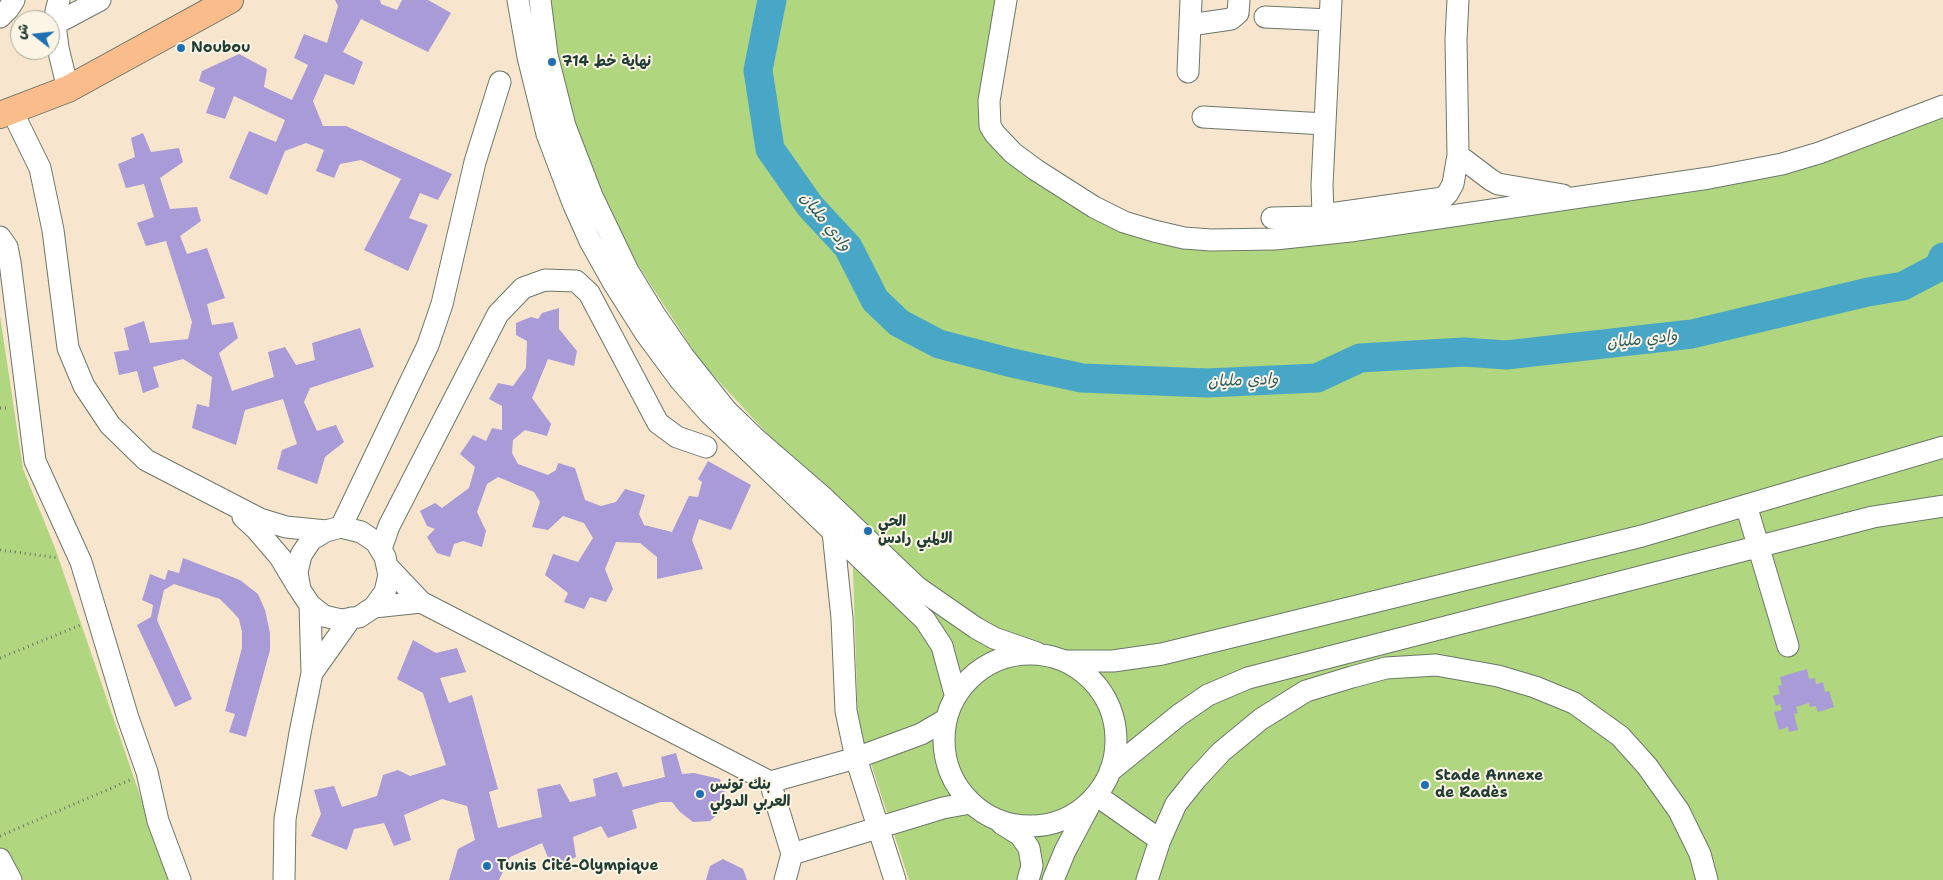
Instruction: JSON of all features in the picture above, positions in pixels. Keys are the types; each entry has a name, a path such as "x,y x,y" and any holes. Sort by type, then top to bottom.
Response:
{"main road":[{"path":"6,113 68,89 230,0"}],"street":[{"path":"0,17 14,0"},
{"path":"60,21 100,0"},
{"path":"518,0 528,57 547,134 573,203 590,241 613,282 646,334 680,380 703,406 744,448 925,620 942,646 955,694"},
{"path":"540,0 546,55 566,126 592,196 628,271 684,357 726,410 757,440 824,498 917,587 976,628 994,638 1037,653 1066,660 1113,661 1162,654 1642,536 1943,447"},
{"path":"1006,0 989,101 990,126 995,134 1007,147 1036,170 1094,206 1124,222 1184,238 1212,240 1275,239 1350,231 1709,178 1782,164 1862,138 1943,106"},
{"path":"1188,72 1191,0"},
{"path":"1190,25 1231,20 1238,13 1239,0"},
{"path":"1272,218 1314,217 1443,198 1452,184 1458,155 1456,39 1458,0"},
{"path":"1264,16 1331,10 1322,185 1323,215"},
{"path":"60,56 68,89"},
{"path":"284,880 286,818 312,673 305,598 297,572 301,555 311,540 333,529 428,346 442,304 475,162 500,82"},
{"path":"6,113 40,168 53,230 68,348 84,386 110,425 146,460 230,504 260,520 275,524 361,532 376,542 384,558 388,575 385,592 374,607 359,616 341,620 324,616 305,598 269,544 230,504"},
{"path":"1203,117 1325,124"},
{"path":"1458,155 1498,184 1556,192 1574,198"},
{"path":"0,237 7,247 10,262 35,461 81,562 128,718 147,772 158,821 180,880"},
{"path":"706,447 677,437 658,423 589,293 576,281 545,280 523,288 498,314 389,526 384,558 421,602 770,782 856,758 921,734 945,720"},
{"path":"1746,505 1788,646"},
{"path":"1110,771 1179,715 1208,695 1248,678 1873,518 1943,506"},
{"path":"833,532 842,618 846,711 856,758 895,880"},
{"path":"374,607 421,602"},
{"path":"312,673 351,618"},
{"path":"1028,880 1032,866 1030,848 1020,836 970,803 952,779 943,750 945,720 955,694 977,670 1005,656 1037,653"},
{"path":"1053,880 1065,851 1110,771 1116,746 1114,720 1104,695 1088,675 1066,660"},
{"path":"1147,880 1160,840 1176,804 1220,752 1261,719 1306,691 1386,668 1436,665 1498,676 1535,687 1574,704 1620,736 1648,766 1680,811 1700,854 1707,880"},
{"path":"770,782 792,854 785,880"},
{"path":"995,819 1021,826 1048,824 1074,815 1095,796"},
{"path":"1095,796 1160,840"},
{"path":"792,854 943,808 970,803"},
{"path":"0,859 11,880"}],"path":[{"path":"0,550 81,562"},
{"path":"0,658 98,618"},
{"path":"0,836 147,772"}],"green space":[{"path":"550,0 1003,0 981,99 1008,158 1183,246 1712,184 1943,113 1943,880 909,880 858,724 851,509 774,441 701,362 638,265 601,194 574,123 556,51"},
{"path":"0,316 23,469 55,548 169,880 0,880"}],"building":[{"path":"335,0 380,0 381,4 397,10 402,0 428,0 451,13 428,52 361,19 343,52 363,62 354,85 325,74 313,101 323,126 346,126 452,174 438,200 420,193 409,218 428,225 408,271 364,250 401,179 361,160 340,164 334,178 316,171 324,150 306,143 285,151 267,195 229,178 249,131 276,142 285,120 234,96 225,119 206,113 215,88 199,81 202,71 239,54 267,69 264,87 292,100 308,65 294,58 304,34 327,43 338,6"},
{"path":"143,133 151,152 179,148 183,162 160,178 170,209 197,207 201,221 180,236 187,254 207,248 225,298 207,304 212,325 233,322 238,338 219,353 232,391 274,377 268,352 285,347 296,365 315,360 312,343 360,328 374,367 310,388 304,402 317,431 336,425 344,442 325,457 317,484 277,469 282,450 297,444 283,399 245,410 236,445 192,428 197,404 209,407 212,377 183,359 153,367 159,387 143,393 137,371 119,375 114,352 129,350 124,328 144,321 150,343 188,339 192,322 166,241 146,246 137,223 154,217 144,184 126,188 118,164 135,157 131,138"},
{"path":"559,308 559,329 577,351 574,366 548,359 532,398 551,424 547,436 525,430 513,440 512,453 518,464 548,475 556,470 558,463 575,468 585,500 601,506 616,502 625,489 645,495 639,514 644,525 672,532 689,496 698,497 702,482 698,479 708,461 751,485 731,530 699,519 692,540 703,569 657,579 657,557 640,543 616,542 605,569 613,589 606,602 590,597 584,609 564,602 568,593 545,575 553,554 578,562 593,538 584,523 563,516 548,530 532,527 540,502 534,492 498,477 487,484 477,512 486,531 482,547 463,541 454,544 450,557 437,553 427,537 435,529 427,526 420,511 435,503 442,508 469,488 475,467 460,454 473,435 486,441 492,428 502,430 502,406 489,399 498,383 513,386 526,368 527,341 516,335 516,323 531,317 538,319 542,313"},
{"path":"183,558 240,580 258,594 265,610 270,633 270,650 246,737 229,732 235,714 225,711 242,648 242,632 239,619 231,610 220,599 174,584 164,590 157,620 192,699 175,707 137,625 151,617 153,605 142,600 150,574 165,580 168,570 179,573"},
{"path":"413,640 436,653 457,648 466,672 440,678 449,703 472,695 498,789 489,792 498,828 542,817 537,789 560,784 570,802 596,796 593,779 617,772 623,787 665,777 661,757 676,753 682,774 694,773 720,779 725,794 720,812 710,821 693,822 680,812 672,802 661,802 632,810 637,828 608,838 601,826 573,837 576,857 552,867 542,843 510,857 499,880 449,880 458,849 475,840 467,806 442,799 404,815 411,840 394,846 384,823 354,829 347,850 311,836 321,814 314,790 334,786 342,807 377,796 383,775 398,770 410,776 446,765 423,693 397,679"},
{"path":"1807,669 1809,679 1815,678 1816,684 1823,682 1825,692 1829,691 1834,707 1818,712 1816,706 1810,707 1809,703 1796,707 1798,713 1794,714 1798,730 1789,732 1788,727 1779,730 1774,712 1782,710 1780,704 1776,706 1773,696 1780,694 1778,686 1782,685 1780,677"},
{"path":"723,859 743,869 747,880 706,880 710,866"}],"waterway":[{"name":"وادي مليان","path":"772,0 758,70 770,149 810,206 848,247 875,300 899,323 939,344 1012,363 1082,378 1207,383 1317,378 1360,358 1464,352 1506,355 1692,334 1868,292 1903,286 1939,267 1943,257"}],"place":[{"name":"Noubou","path":"181,48"},
{"name":"نهاية خط 714","path":"552,62"},
{"name":"الحي الالمبي رادس","path":"868,531"},
{"name":"Stade Annexe de Radès","path":"1425,785"},
{"name":"بنك تونس العربي الدولي","path":"700,794"},
{"name":"Tunis Cité-Olympique","path":"487,866"}]}
